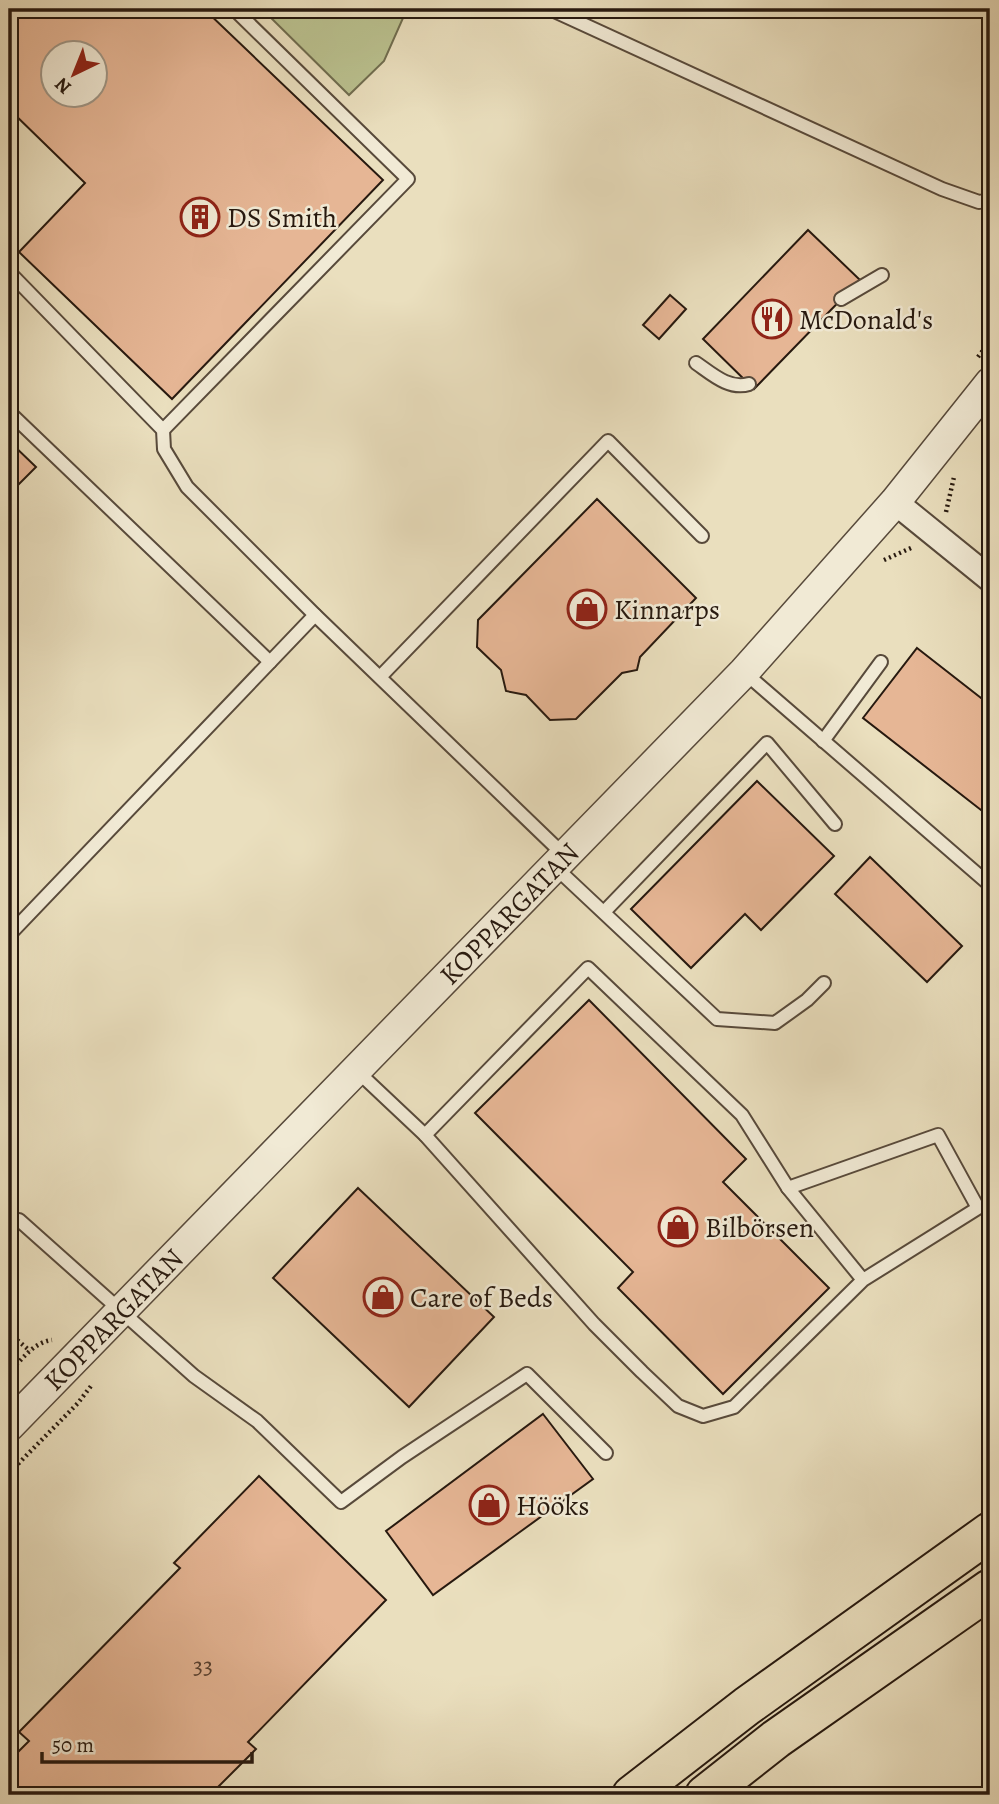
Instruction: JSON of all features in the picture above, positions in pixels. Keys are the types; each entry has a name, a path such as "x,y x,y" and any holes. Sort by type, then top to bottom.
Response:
{"highway":[{"path":"632,1795 747,1706 990,1532"},
{"path":"705,1795 776,1739 990,1589"}],"street":[{"name":"KOPPARGATAN","path":"9,1426 744,672 895,502 990,383"},
{"path":"895,502 988,572"}],"lane":[{"path":"163,430 408,179 234,9"},
{"path":"550,9 942,189 979,202 990,200"},
{"path":"9,272 163,430 164,449 187,487 380,677 560,862 604,912 717,1018 775,1023 807,1000 824,983"},
{"path":"841,299 882,275"},
{"path":"696,363 723,382 740,387 749,384"},
{"path":"9,412 270,662"},
{"path":"380,677 608,441 702,536"},
{"path":"9,935 315,615"},
{"path":"823,741 881,662"},
{"path":"744,672 990,885"},
{"path":"604,912 767,743 835,824"},
{"path":"425,1135 588,968 742,1115 788,1188 863,1280"},
{"path":"356,1070 425,1135 613,1343 678,1406 703,1416 734,1407 863,1280 978,1208 938,1135 788,1188"},
{"path":"9,1229 19,1220 194,1376 257,1422 341,1502 402,1457 527,1374 606,1452"}],"path":[{"path":"9,1333 30,1351"}],"green space":[{"path":"262,9 407,9 384,61 349,95"}],"building":[{"name":"DS Smith","path":"9,9 204,9 383,180 172,399 19,252 85,183 9,109"},
{"name":"McDonald's","path":"808,230 860,280 754,389 703,339"},
{"path":"670,295 686,309 659,339 643,325"},
{"path":"9,441 36,467 9,494"},
{"name":"Kinnarps","path":"597,499 696,598 640,657 637,670 622,673 576,719 550,720 526,695 506,691 501,670 477,647 478,620"},
{"path":"917,648 990,705 990,817 863,718"},
{"path":"757,781 834,856 761,930 745,914 691,968 631,909"},
{"path":"870,857 962,946 927,982 835,894"},
{"name":"Bilbörsen","path":"589,1000 746,1159 723,1182 829,1288 723,1394 618,1288 633,1272 475,1113"},
{"name":"Care of Beds","path":"358,1188 494,1317 409,1407 273,1278"},
{"name":"Hööks","path":"543,1414 593,1479 433,1595 386,1531"},
{"path":"259,1476 386,1600 248,1742 256,1749 210,1795 21,1795 9,1783 9,1761 29,1741 19,1732 180,1568 174,1563"}],"place":[{"name":"DS Smith","path":"200,217"},
{"name":"McDonald's","path":"772,319"},
{"name":"Kinnarps","path":"587,609"},
{"name":"Bilbörsen","path":"678,1227"},
{"name":"Care of Beds","path":"383,1297"},
{"name":"Hööks","path":"489,1505"}]}
